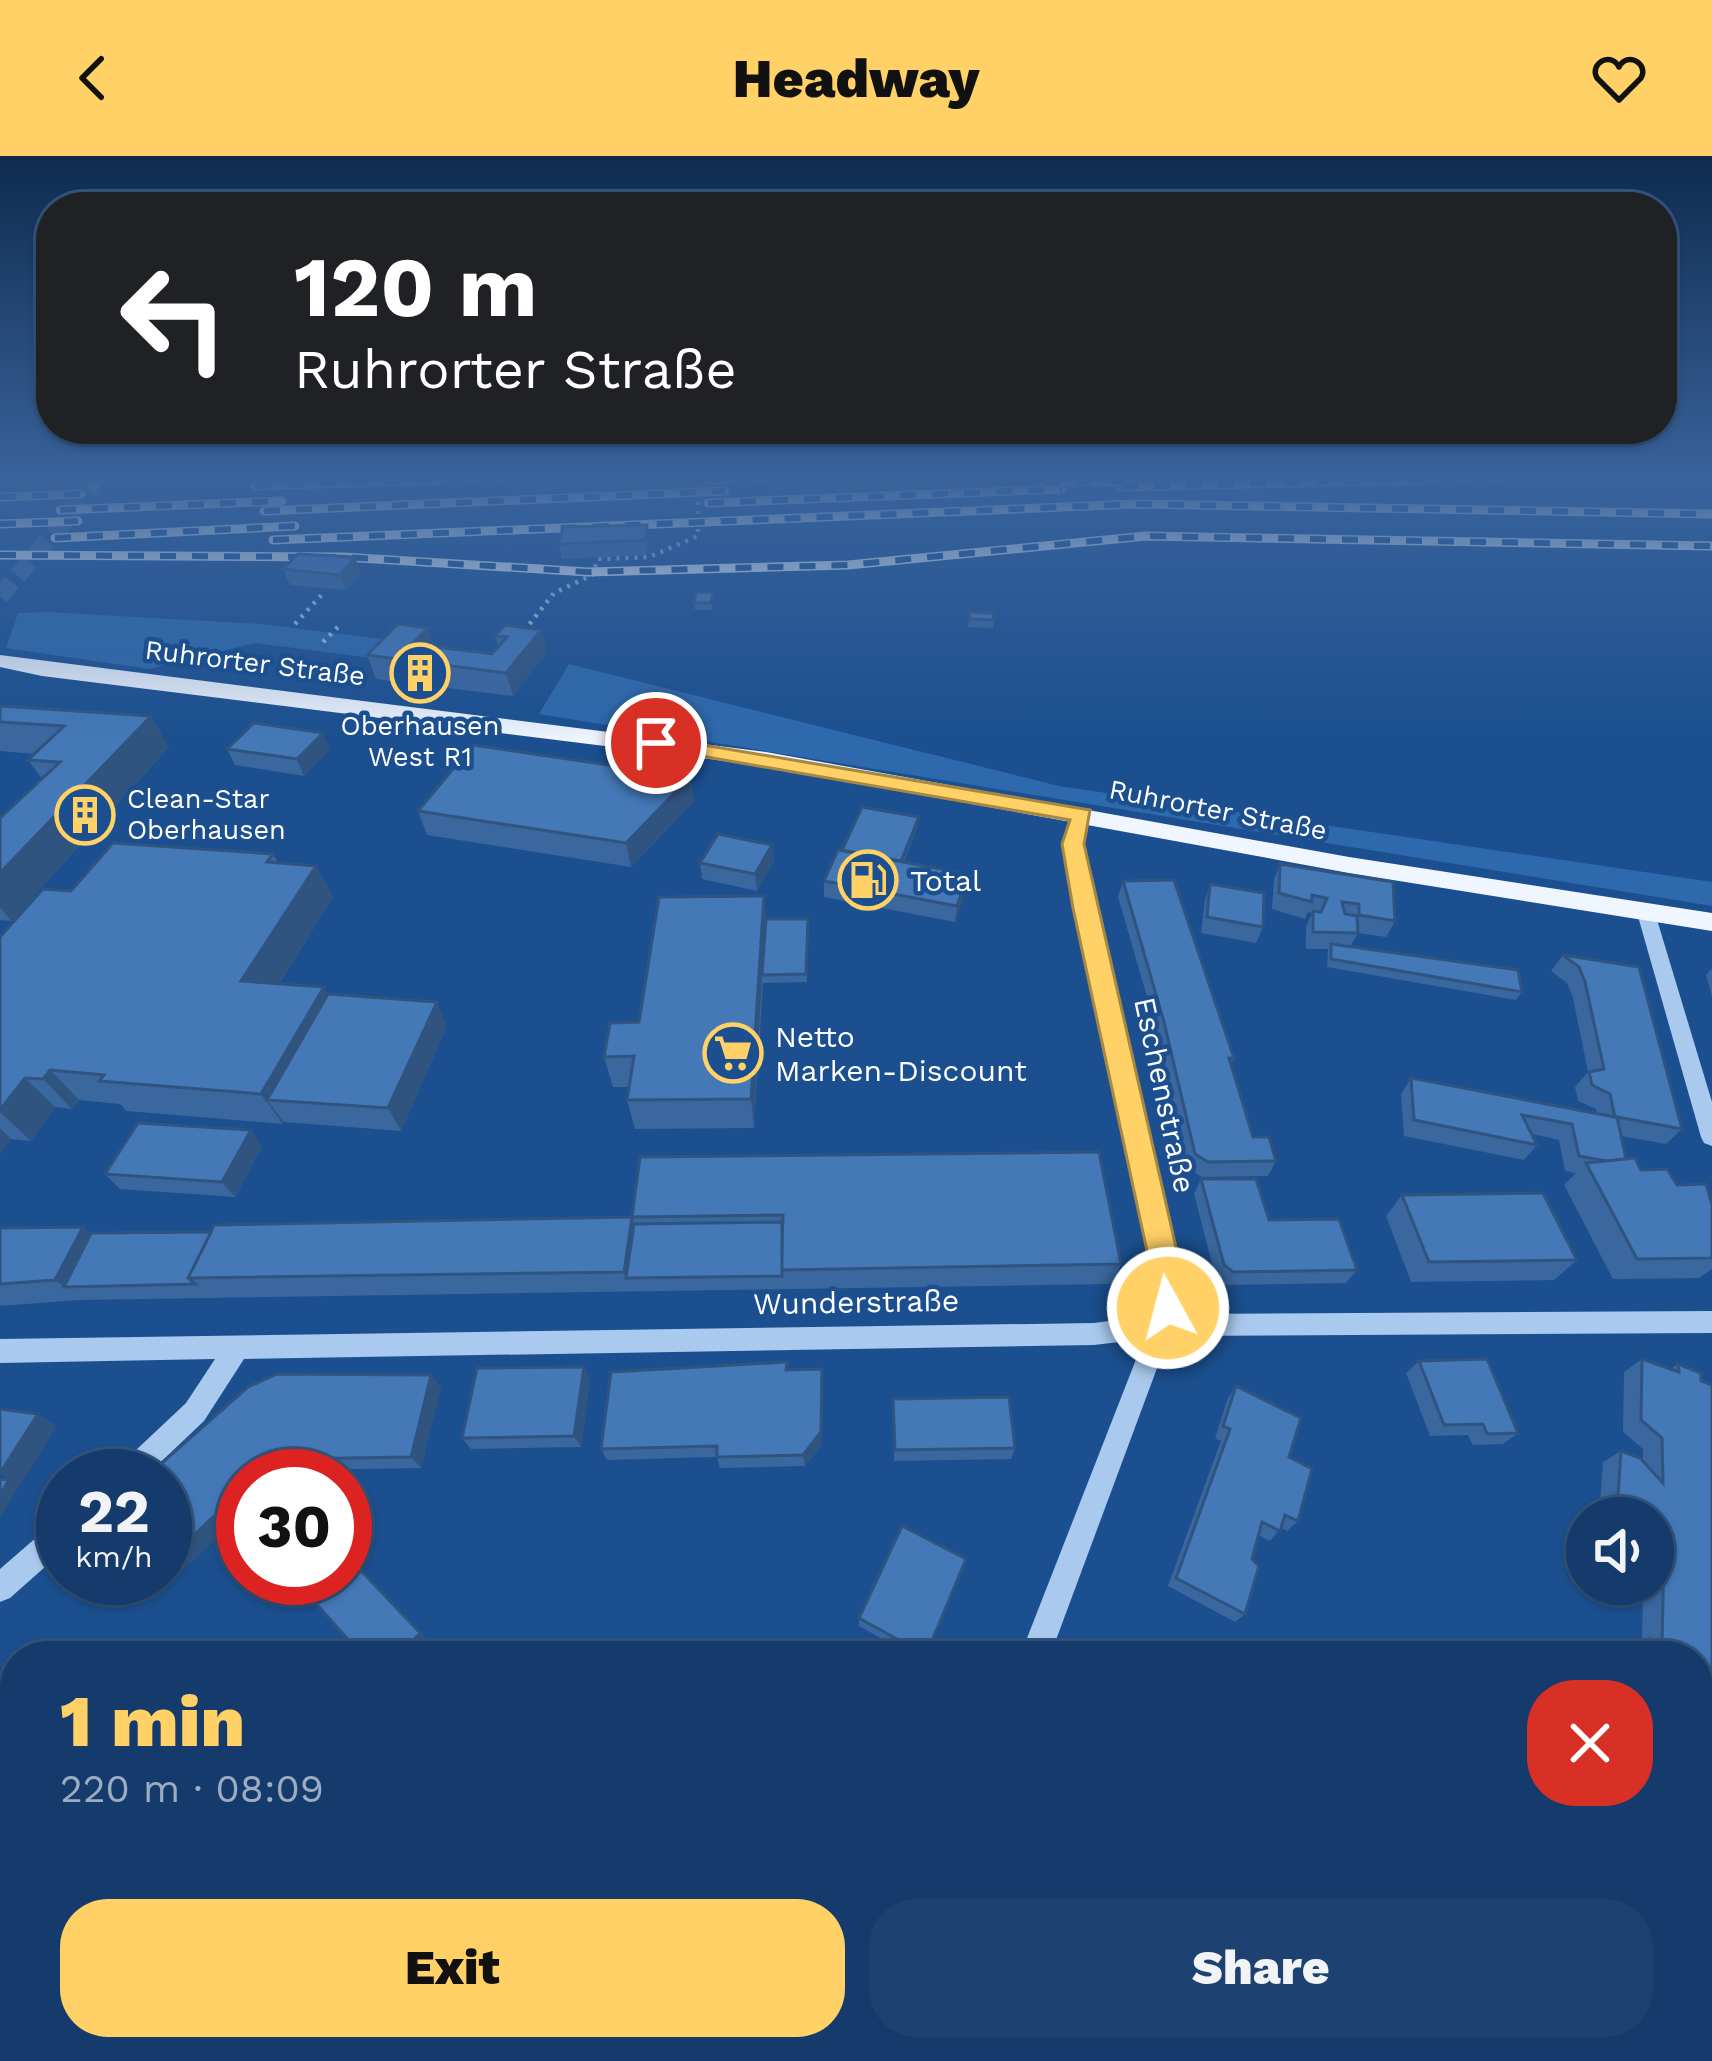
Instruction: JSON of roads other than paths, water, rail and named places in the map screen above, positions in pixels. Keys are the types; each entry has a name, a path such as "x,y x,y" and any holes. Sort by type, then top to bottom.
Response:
{"main road":[{"name":"Ruhrorter Straße","path":"0,661 766,759 1712,922"}],"street":[{"name":"Eschenstraße","path":"1041,1641 1162,1324 1170,1292 1084,908 1073,844 1082,815"},
{"path":"1646,913 1712,1137"},
{"name":"Wunderstraße","path":"0,1351 1094,1334 1162,1324 1712,1322"},
{"path":"156,1449 195,1412 238,1346"},
{"path":"0,1588 36,1557"}],"tunnel":[{"path":"0,596 27,565"}],"railway":[{"path":"472,565 588,572 849,565"}],"place":[{"name":"Oberhausen West R1","path":"420,673"},
{"name":"Clean-Star Oberhausen","path":"85,815"},
{"name":"Total","path":"868,880"},
{"name":"Netto Marken-Discount","path":"733,1053"}]}
